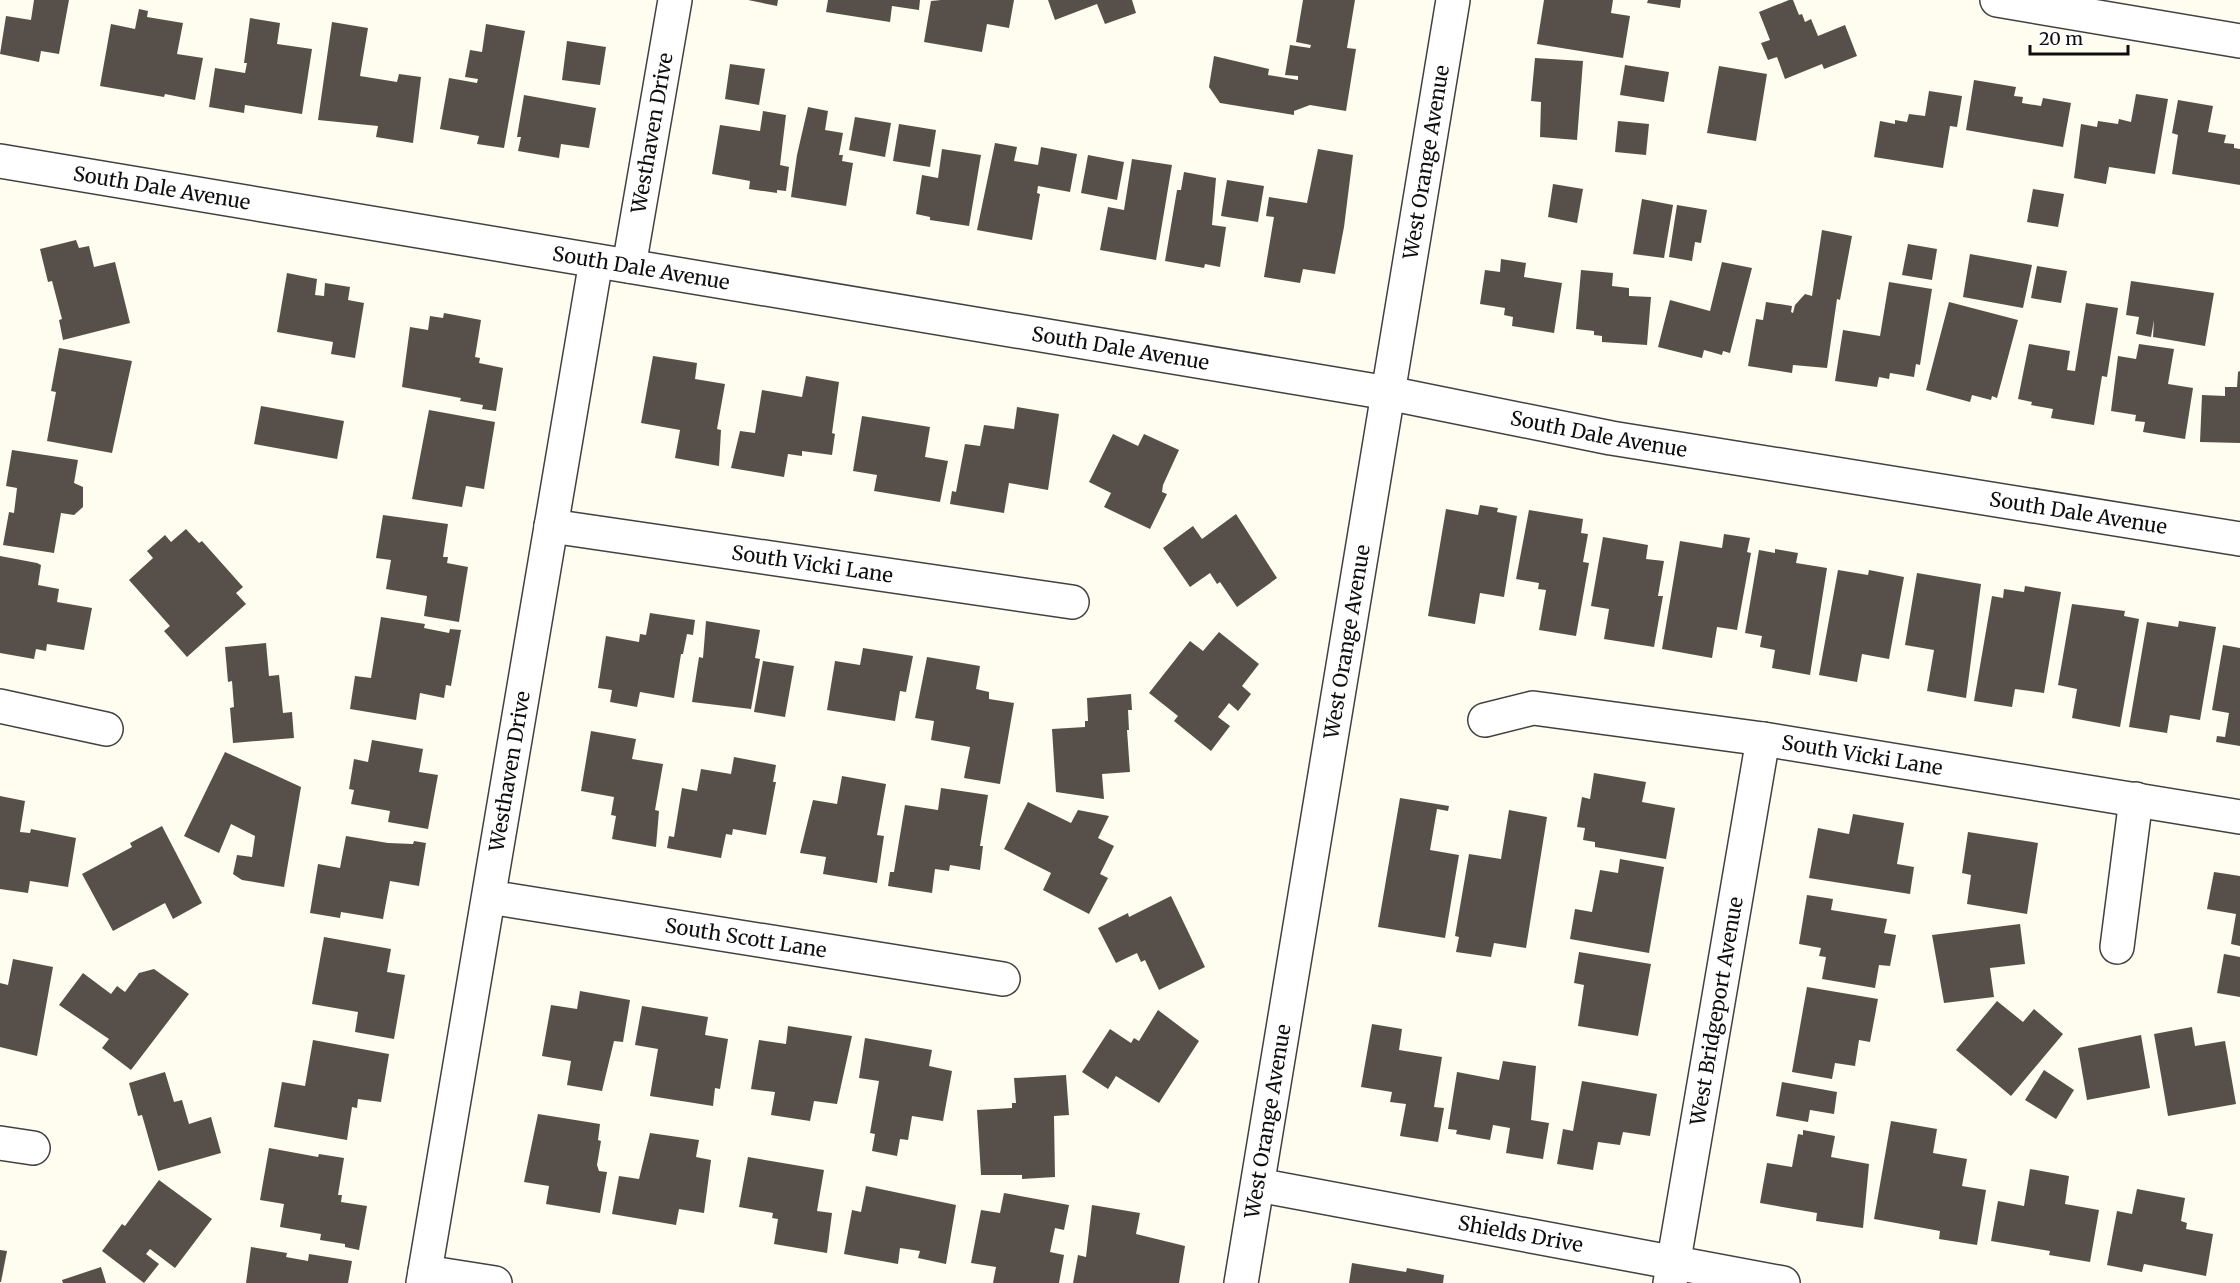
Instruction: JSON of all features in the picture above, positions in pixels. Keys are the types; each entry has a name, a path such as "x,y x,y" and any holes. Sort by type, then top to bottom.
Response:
{"street":[{"name":"Westhaven Drive","path":"629,266 675,0"},
{"name":"West Orange Avenue","path":"1241,1283 1453,0"},
{"path":"1997,0 2240,41"},
{"name":"South Dale Avenue","path":"0,161 1388,393 1611,438 2240,538"},
{"name":"Westhaven Drive","path":"424,1278 596,261"},
{"name":"South Vicki Lane","path":"551,526 1072,602"},
{"path":"0,706 106,729"},
{"name":"South Vicki Lane","path":"1485,720 1533,708 1763,739 2240,817"},
{"name":"West Bridgeport Avenue","path":"1672,1273 1763,739"},
{"path":"2117,947 2136,799"},
{"name":"South Scott Lane","path":"489,897 1003,979"},
{"path":"0,1143 33,1148"},
{"name":"Shields Drive","path":"1257,1185 1672,1273 1784,1283"},
{"path":"424,1278 495,1283"}],"building":[{"path":"34,0 69,0 59,54 41,51 39,62 0,54 6,16 31,20"},
{"path":"748,0 778,0 777,6"},
{"path":"828,0 920,0 919,10 892,6 890,22 826,12"},
{"path":"1014,0 1009,28 987,24 982,52 924,42 931,1"},
{"path":"1048,0 1132,0 1136,13 1105,24 1097,4 1055,20"},
{"path":"1303,0 1355,0 1347,48 1356,49 1346,111 1310,105 1294,111 1294,115 1220,103 1209,87 1214,56 1269,69 1268,75 1298,80 1298,76 1285,75 1290,45 1310,48 1311,45 1296,42"},
{"path":"1544,0 1613,0 1611,13 1630,16 1623,58 1537,44"},
{"path":"1648,0 1681,0 1680,8 1647,3"},
{"path":"1793,0 1799,15 1802,14 1805,22 1811,19 1818,36 1845,25 1857,56 1824,69 1822,64 1785,79 1777,57 1768,60 1761,43 1770,40 1759,12"},
{"path":"139,9 148,11 147,17 183,23 177,54 203,58 195,100 100,86 111,24 135,29"},
{"path":"250,18 280,23 277,44 312,49 302,114 245,105 244,113 209,107 215,68 245,73 247,63 244,63"},
{"path":"332,22 368,28 360,76 397,82 399,74 421,77 413,143 376,137 378,126 318,120"},
{"path":"486,24 525,31 504,148 477,144 479,136 440,129 449,78 477,83 478,79 465,77 470,50 482,52"},
{"path":"567,41 606,47 600,85 562,80"},
{"path":"1535,58 1583,61 1577,140 1540,137 1541,102 1531,101"},
{"path":"730,64 765,69 759,105 725,99"},
{"path":"1625,65 1669,72 1664,102 1620,95"},
{"path":"1719,66 1767,74 1756,141 1707,133"},
{"path":"1974,80 2016,87 2014,96 2023,97 2022,103 2041,106 2043,98 2071,103 2063,147 1966,130"},
{"path":"1929,91 1962,96 1957,127 1950,126 1943,168 1874,157 1880,121 1895,124 1895,120 1907,122 1909,114 1925,116"},
{"path":"2136,94 2168,99 2155,174 2109,167 2106,184 2074,178 2081,124 2097,127 2098,121 2118,124 2119,119 2131,122"},
{"path":"524,95 596,108 589,148 561,144 559,158 518,151 521,137 517,137"},
{"path":"2178,100 2213,106 2208,132 2226,135 2224,143 2234,144 2234,148 2240,149 2240,185 2172,174 2178,135 2172,133"},
{"path":"808,107 828,111 825,130 843,133 839,155 843,155 842,161 853,163 846,206 791,197 797,155"},
{"path":"763,111 786,115 780,165 789,167 786,191 777,190 777,193 749,189 750,181 712,174 720,125 760,131"},
{"path":"855,117 891,123 885,157 849,150"},
{"path":"1618,121 1649,124 1646,155 1615,152"},
{"path":"899,124 936,130 930,167 893,161"},
{"path":"995,143 1017,147 1014,161 1038,165 1041,147 1077,154 1070,192 1038,186 1037,193 1040,194 1032,240 977,230"},
{"path":"942,149 981,155 969,226 930,220 930,217 916,214 922,175 938,178"},
{"path":"1318,149 1353,155 1344,227 1335,274 1303,269 1300,283 1264,277 1274,217 1266,216 1269,197 1307,203"},
{"path":"1088,155 1124,162 1117,200 1081,193"},
{"path":"1132,159 1172,165 1156,260 1100,250 1108,207 1124,210"},
{"path":"1184,172 1216,178 1212,225 1226,227 1220,267 1205,264 1204,268 1165,261 1177,190 1181,190"},
{"path":"1227,180 1264,186 1258,222 1221,216"},
{"path":"1553,184 1583,189 1577,223 1548,217"},
{"path":"2033,189 2064,194 2058,227 2027,222"},
{"path":"1642,199 1673,205 1664,258 1633,254"},
{"path":"1677,205 1707,210 1701,243 1695,242 1692,261 1669,257"},
{"path":"1822,230 1852,236 1840,300 1837,299 1827,368 1793,365 1792,373 1748,366 1756,319 1763,320 1766,302 1792,306 1791,312 1793,313 1795,305 1805,294 1812,296"},
{"path":"76,240 79,248 89,246 94,267 115,262 130,323 63,340 59,320 62,319 52,281 48,282 40,249"},
{"path":"1908,244 1937,249 1932,280 1902,275"},
{"path":"1970,254 2032,265 2023,308 1963,297"},
{"path":"1501,259 1526,263 1524,277 1562,283 1554,333 1512,326 1513,317 1504,315 1505,308 1480,304 1485,270 1500,272"},
{"path":"1722,262 1752,268 1730,353 1723,351 1722,355 1704,350 1702,358 1658,347 1670,300 1710,311"},
{"path":"2037,266 2067,271 2061,303 2031,298"},
{"path":"1581,270 1613,273 1612,286 1629,288 1629,296 1651,297 1647,345 1602,342 1602,336 1594,335 1594,331 1576,329"},
{"path":"287,273 317,279 315,295 324,296 325,283 350,287 348,300 364,303 355,358 331,354 333,342 277,332"},
{"path":"2131,281 2214,293 2205,346 2153,337 2154,320 2151,337 2136,334 2139,317 2126,315"},
{"path":"1889,282 1932,289 1920,365 1916,364 1914,377 1890,373 1889,379 1879,377 1877,387 1835,381 1843,330 1880,336"},
{"path":"1949,302 2018,320 1997,398 1992,396 1991,400 1972,395 1970,402 1926,390"},
{"path":"2086,303 2118,308 2107,377 2102,376 2094,425 2051,418 2053,409 2031,405 2032,402 2018,399 2029,344 2070,351 2067,370 2075,371"},
{"path":"444,313 481,320 475,357 480,358 479,363 503,368 496,411 482,409 483,405 460,401 461,398 402,387 410,327 428,330 430,316 443,318"},
{"path":"2139,344 2174,349 2168,384 2193,388 2185,439 2143,432 2145,422 2135,421 2136,415 2111,411 2118,356 2136,359"},
{"path":"59,348 132,361 112,453 47,441 56,392 51,391"},
{"path":"653,356 697,363 695,379 725,384 717,429 721,430 719,466 675,458 680,430 641,423"},
{"path":"2240,371 2240,443 2200,442 2202,395 2225,396 2225,387 2237,387"},
{"path":"806,376 839,382 832,433 835,434 832,455 802,451 802,456 788,454 784,477 731,468 740,431 755,433 762,390 802,397"},
{"path":"261,406 344,421 337,459 254,444"},
{"path":"1017,407 1059,414 1048,490 1009,483 1004,513 950,504 952,491 956,492 965,444 980,446 984,425 1014,429"},
{"path":"429,410 495,422 484,489 466,486 462,507 412,499"},
{"path":"862,416 930,427 925,457 948,461 940,502 874,491 877,475 853,471"},
{"path":"1113,434 1138,446 1144,434 1179,450 1163,485 1162,492 1167,494 1150,529 1104,507 1111,493 1089,482"},
{"path":"12,450 78,460 74,483 83,487 83,507 74,515 61,513 54,553 3,545 9,512 14,513 17,488 6,486"},
{"path":"1480,505 1498,508 1497,512 1517,516 1504,597 1480,593 1475,624 1428,616 1446,509 1478,515"},
{"path":"1529,510 1583,519 1581,533 1588,534 1583,562 1589,563 1576,636 1539,630 1546,590 1538,589 1539,583 1516,579"},
{"path":"1236,514 1277,578 1237,607 1220,582 1217,584 1210,573 1190,587 1163,548 1193,526 1202,539"},
{"path":"383,515 448,524 443,557 448,557 447,563 468,567 459,622 424,616 427,596 386,589 391,560 376,558"},
{"path":"186,529 199,543 202,541 243,587 236,593 246,604 187,657 164,631 170,626 129,580 153,558 147,551 165,535 171,542"},
{"path":"1724,534 1750,538 1747,552 1751,553 1737,630 1717,627 1712,658 1662,649 1680,541 1722,548"},
{"path":"1603,537 1648,545 1646,559 1664,561 1658,596 1663,596 1654,647 1604,639 1609,609 1591,606"},
{"path":"1775,549 1798,553 1796,563 1827,568 1810,675 1772,668 1775,650 1760,647 1762,636 1745,633 1759,550 1775,553"},
{"path":"0,556 41,565 38,585 59,589 57,602 92,608 84,650 47,644 46,651 36,649 34,659 0,653"},
{"path":"1838,570 1868,575 1869,570 1904,577 1889,659 1862,654 1857,682 1819,675"},
{"path":"1917,573 1981,584 1966,698 1927,691 1934,650 1905,645"},
{"path":"2025,586 2061,592 2044,693 2015,689 2012,707 1974,701 1992,596 2003,598 2004,589 2024,592"},
{"path":"2072,604 2125,611 2124,616 2139,619 2120,727 2072,718 2077,689 2058,685"},
{"path":"650,613 695,620 693,635 687,634 683,654 681,654 674,698 640,692 637,707 610,702 612,690 598,688 606,636 639,642 640,634 646,635"},
{"path":"381,617 425,624 424,628 449,633 450,629 461,630 451,686 446,685 444,698 420,693 416,720 350,709 355,676 371,678"},
{"path":"706,621 760,630 755,658 760,659 751,709 692,702 699,657 703,658"},
{"path":"2179,621 2216,627 2200,720 2170,715 2167,733 2129,727 2147,622 2178,627"},
{"path":"1219,632 1259,664 1242,686 1251,694 1238,711 1229,703 1218,717 1230,726 1211,751 1174,721 1178,716 1149,693 1190,641 1203,651"},
{"path":"266,643 269,676 279,675 283,713 292,712 294,738 233,743 230,708 234,707 232,681 228,682 225,647"},
{"path":"2223,645 2240,648 2240,746 2216,742 2217,736 2225,737 2229,713 2212,710"},
{"path":"863,648 913,656 906,692 900,691 895,721 827,710 835,661 860,665"},
{"path":"927,657 980,666 976,689 989,692 989,699 1014,703 1000,784 964,778 970,747 931,740 934,721 915,718"},
{"path":"763,661 794,666 785,717 754,712"},
{"path":"1131,694 1132,710 1128,710 1129,730 1127,730 1130,772 1102,774 1104,799 1056,792 1052,729 1085,727 1085,721 1088,721 1087,698"},
{"path":"591,731 636,739 632,759 663,764 655,810 659,811 656,847 612,839 616,816 611,815 614,797 581,791"},
{"path":"372,740 423,749 419,772 438,775 428,829 388,822 390,811 351,804 354,790 349,789 354,759 368,762"},
{"path":"225,752 301,787 284,887 242,880 233,874 237,855 252,857 255,836 231,824 219,853 184,836"},
{"path":"734,757 776,765 773,782 776,782 766,835 733,829 732,835 726,834 721,858 667,848 669,836 674,837 682,788 697,791 701,769 731,774"},
{"path":"1594,773 1646,782 1642,802 1675,808 1666,859 1595,847 1595,842 1583,840 1585,828 1577,827 1582,797 1590,799"},
{"path":"842,776 886,784 877,835 884,836 877,883 823,874 826,857 800,853 813,800 837,804"},
{"path":"941,788 988,795 980,846 983,846 980,870 950,865 949,871 935,869 932,893 888,886 890,872 894,872 905,805 938,810"},
{"path":"0,796 25,801 20,832 30,833 31,829 76,838 68,887 30,881 28,893 0,889"},
{"path":"1400,798 1449,806 1448,811 1437,809 1430,850 1459,855 1445,938 1378,927"},
{"path":"1028,802 1071,823 1078,810 1109,816 1098,838 1114,846 1100,874 1108,878 1089,914 1043,890 1051,873 1004,849"},
{"path":"1509,810 1547,817 1526,948 1494,943 1491,957 1456,952 1459,937 1455,936 1469,854 1501,859"},
{"path":"1853,814 1904,823 1897,864 1914,867 1910,894 1809,878 1818,828 1849,834"},
{"path":"162,826 202,903 173,919 165,903 113,931 82,874 132,847 130,843"},
{"path":"1968,832 2038,843 2027,914 1967,904 1971,875 1962,873"},
{"path":"346,836 388,843 413,844 414,841 426,843 419,886 390,881 383,919 341,912 340,918 310,913 318,864 340,868"},
{"path":"1620,859 1664,867 1649,953 1570,939 1575,909 1592,912 1600,870 1618,873"},
{"path":"2214,872 2240,876 2240,946 2231,944 2236,914 2207,909"},
{"path":"1807,895 1833,899 1831,910 1887,919 1884,933 1896,935 1890,966 1879,965 1875,988 1822,979 1826,957 1819,956 1821,948 1799,944"},
{"path":"1171,896 1205,967 1159,990 1145,960 1141,962 1137,953 1116,963 1098,928 1128,913 1129,917"},
{"path":"2020,924 2025,964 1990,968 1994,997 1944,1003 1932,935"},
{"path":"324,937 391,949 387,972 405,975 394,1039 355,1032 358,1012 312,1004"},
{"path":"1579,952 1651,964 1638,1036 1578,1026 1584,985 1574,983"},
{"path":"2224,954 2240,957 2240,997 2217,993"},
{"path":"13,959 53,967 37,1056 0,1047 0,983 8,985"},
{"path":"154,969 189,994 131,1070 102,1048 109,1039 59,1005 83,973 111,994 117,986 125,992 139,973"},
{"path":"1807,987 1878,999 1870,1042 1859,1040 1855,1066 1835,1063 1832,1079 1792,1072"},
{"path":"580,991 630,1000 623,1042 614,1041 602,1091 567,1085 571,1061 542,1056 551,1005 577,1009"},
{"path":"1997,1001 2023,1022 2034,1009 2063,1034 2011,1096 1956,1050"},
{"path":"642,1006 708,1017 705,1035 728,1039 720,1089 715,1088 713,1106 650,1096 658,1049 635,1045"},
{"path":"1158,1010 1199,1041 1159,1103 1116,1076 1108,1089 1082,1072 1110,1029 1131,1043 1134,1038 1139,1041"},
{"path":"1372,1024 1402,1029 1399,1050 1442,1057 1434,1107 1444,1108 1438,1142 1400,1136 1406,1104 1390,1102 1392,1092 1361,1087"},
{"path":"788,1026 852,1036 837,1104 814,1101 810,1121 771,1115 775,1092 751,1089 759,1040 786,1044"},
{"path":"2192,1027 2195,1046 2225,1041 2236,1104 2168,1116 2154,1034"},
{"path":"2141,1035 2150,1088 2087,1100 2078,1048"},
{"path":"865,1038 932,1050 929,1066 952,1071 943,1121 912,1116 908,1140 900,1139 897,1156 872,1151 875,1134 870,1133 879,1081 859,1078"},
{"path":"313,1040 389,1054 381,1102 358,1099 357,1108 352,1107 347,1140 274,1127 282,1082 305,1086"},
{"path":"1503,1061 1536,1066 1531,1120 1549,1123 1543,1159 1506,1153 1510,1128 1493,1125 1490,1140 1456,1134 1457,1130 1448,1129 1457,1072 1499,1080"},
{"path":"2044,1070 2074,1090 2056,1119 2025,1100"},
{"path":"165,1072 174,1102 182,1100 189,1124 211,1117 221,1153 158,1171 142,1115 138,1116 129,1083"},
{"path":"1066,1075 1069,1115 1054,1116 1055,1177 1022,1179 1022,1175 981,1175 977,1110 1012,1108 1012,1103 1016,1103 1014,1078"},
{"path":"1582,1081 1657,1094 1650,1136 1623,1132 1620,1145 1598,1142 1593,1170 1557,1164 1563,1129 1573,1131"},
{"path":"1782,1082 1837,1092 1834,1114 1810,1110 1808,1122 1776,1116"},
{"path":"538,1114 600,1124 598,1140 601,1141 597,1165 599,1171 607,1172 600,1213 546,1204 549,1186 524,1182"},
{"path":"1891,1121 1937,1129 1933,1153 1967,1159 1962,1186 1986,1190 1977,1245 1939,1239 1940,1231 1874,1219"},
{"path":"1803,1130 1835,1136 1831,1157 1869,1164 1863,1228 1816,1221 1817,1213 1760,1203 1767,1163 1792,1167 1798,1134 1803,1135"},
{"path":"650,1133 699,1140 696,1157 711,1160 704,1213 679,1209 676,1225 612,1214 619,1176 639,1179"},
{"path":"269,1148 318,1157 319,1154 344,1158 338,1195 342,1195 341,1202 367,1206 359,1250 345,1247 345,1244 320,1240 321,1234 280,1227 284,1204 260,1200"},
{"path":"748,1157 824,1170 817,1211 832,1213 827,1253 774,1244 778,1219 772,1218 773,1213 739,1207"},
{"path":"2030,1169 2069,1176 2065,1204 2099,1210 2090,1262 2049,1255 2050,1251 1991,1241 1998,1201 2024,1206"},
{"path":"159,1180 212,1219 175,1268 150,1249 146,1254 159,1264 144,1283 102,1251 122,1224 125,1226"},
{"path":"866,1186 956,1205 946,1264 918,1258 920,1251 900,1248 898,1264 844,1254 852,1210 861,1212"},
{"path":"2137,1189 2185,1198 2181,1221 2187,1223 2186,1229 2213,1234 2206,1276 2144,1264 2142,1272 2107,1265 2117,1211 2132,1214"},
{"path":"1004,1193 1069,1205 1064,1230 1055,1228 1050,1252 1064,1255 1059,1283 993,1283 996,1267 971,1263 981,1210 1000,1213"},
{"path":"1092,1205 1140,1213 1136,1234 1185,1246 1179,1283 1073,1283 1078,1255 1086,1257"},
{"path":"251,1247 287,1253 286,1257 308,1261 309,1254 352,1261 348,1283 246,1283"},
{"path":"0,1250 7,1251 1,1282 0,1282"},
{"path":"1352,1263 1406,1272 1407,1268 1444,1275 1443,1283 1349,1283"},
{"path":"101,1267 106,1283 63,1283 62,1280"}]}
